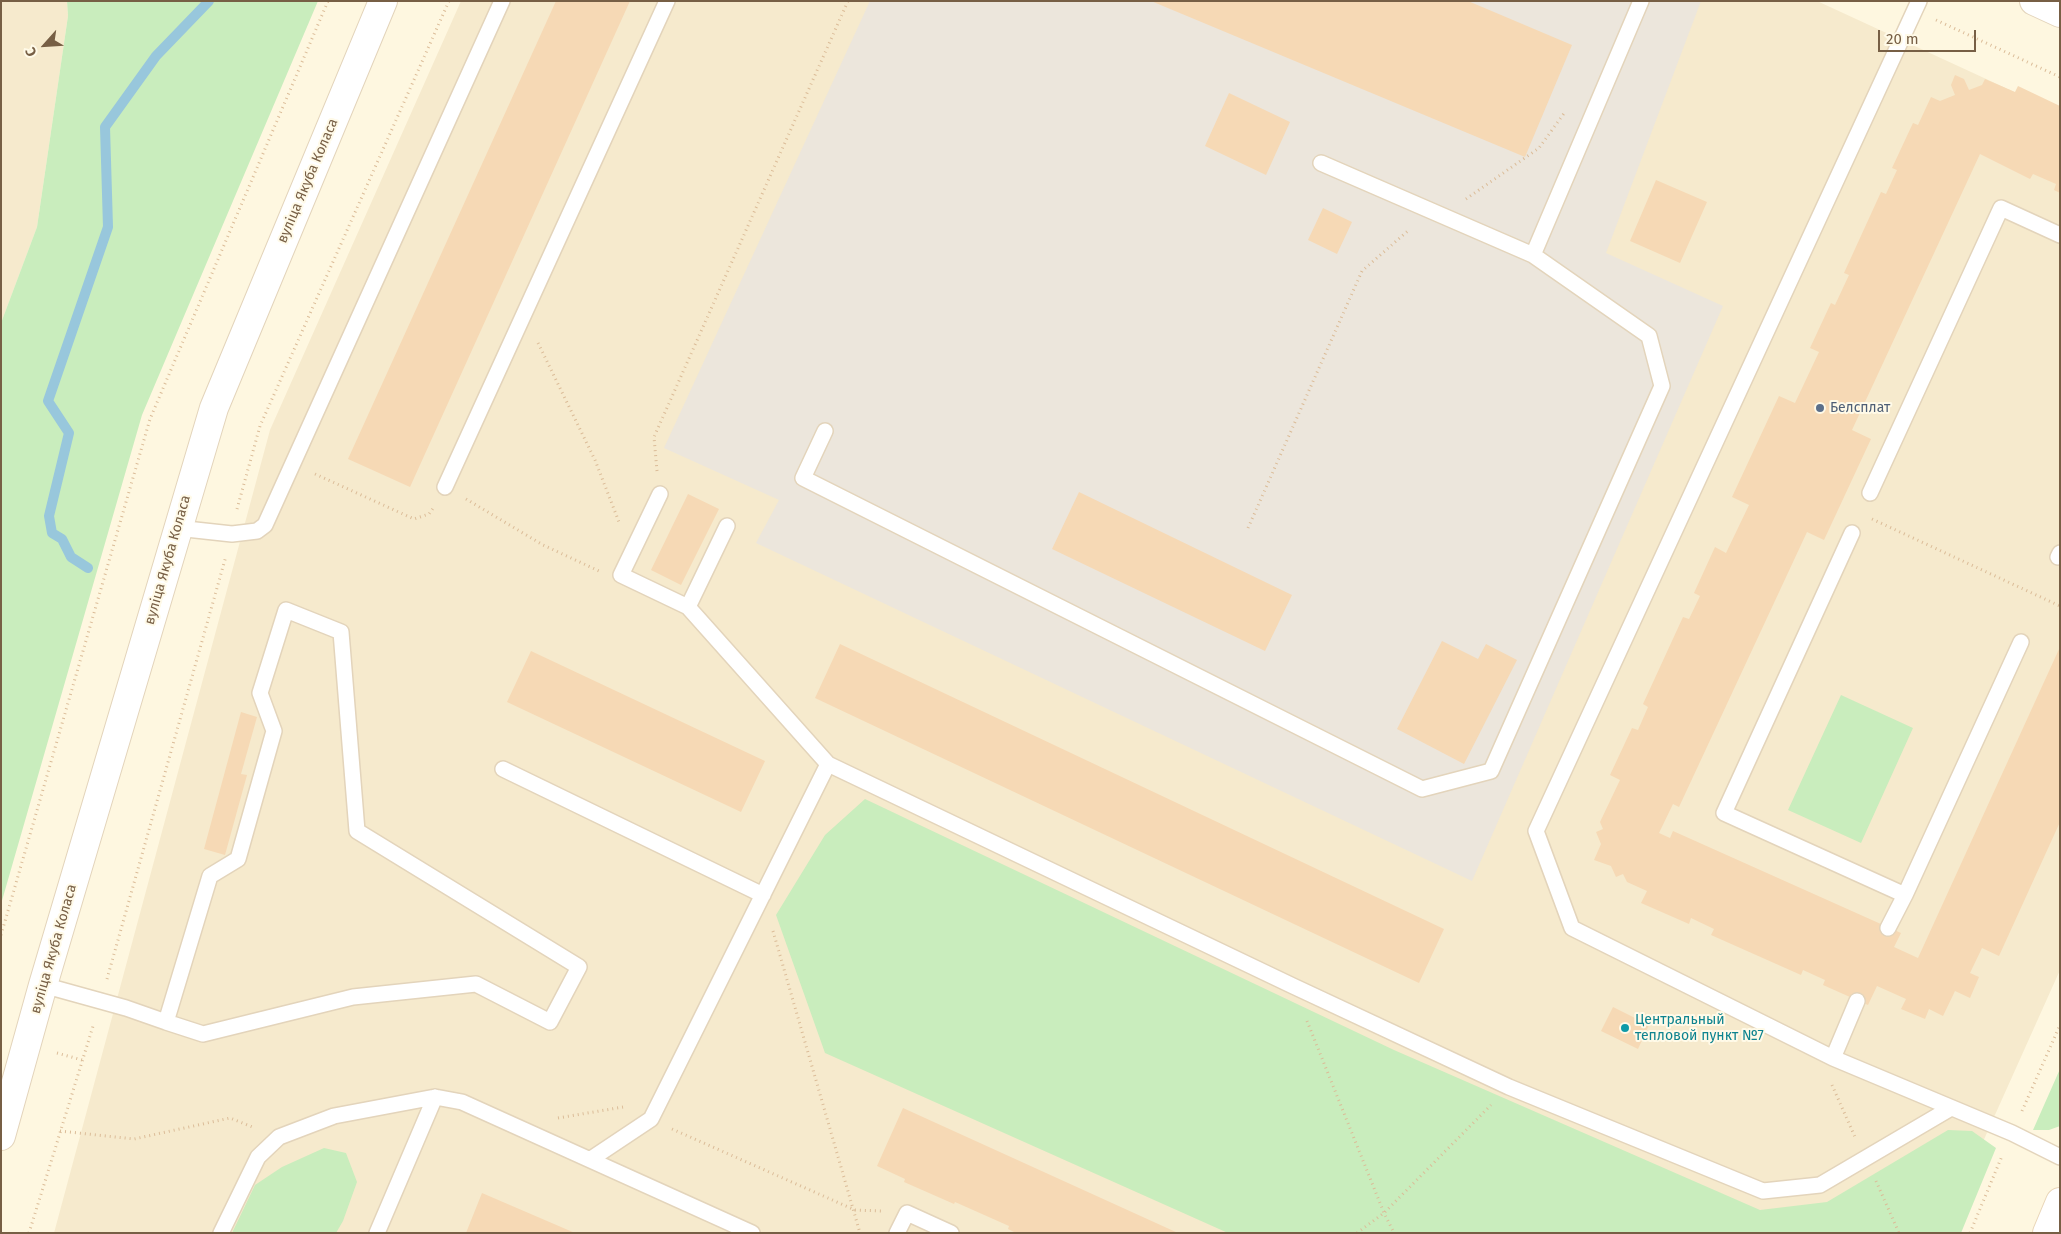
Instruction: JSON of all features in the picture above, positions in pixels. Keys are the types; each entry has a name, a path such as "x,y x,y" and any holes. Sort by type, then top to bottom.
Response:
{"street":[{"name":"вуліца Якуба Коласа","path":"1,1136 43,985 214,408 383,1"},
{"path":"2034,1 2060,13"},
{"path":"2046,1233 2060,1202"}],"lane":[{"path":"178,528 232,534 257,531 265,525 502,1"},
{"path":"446,487 667,1"},
{"path":"1533,255 1636,3"},
{"path":"1917,6 1536,831 1572,928 1832,1058 2012,1133 2060,1157"},
{"path":"825,431 803,478 1422,789 1491,770 1662,386 1650,336 1533,255 1321,163"},
{"path":"1870,493 2001,208 2060,235"},
{"path":"660,494 621,574 688,607 828,764 1293,986 1509,1087 1763,1191 1820,1185 1951,1108"},
{"path":"688,607 727,526"},
{"path":"1852,533 1724,813 1905,895"},
{"path":"43,985 126,1008 166,1022 203,1034 353,997 476,984 550,1022 579,967 357,831 341,632 286,610 260,693 274,731 238,859 210,876 166,1022"},
{"path":"1888,928 2021,642"},
{"path":"591,1159 651,1119 828,764"},
{"path":"503,769 763,895"},
{"path":"1832,1058 1857,1001"},
{"path":"377,1233 435,1097"},
{"path":"221,1233 258,1157 279,1137 334,1116 435,1097 462,1102 752,1233"},
{"path":"898,1233 907,1212 951,1233"}],"path":[{"path":"1,935 150,419 328,1"},
{"path":"29,1233 100,1002 232,534 240,496 260,426 449,1"},
{"path":"660,494 654,437 848,1"},
{"path":"1917,6 2060,77"},
{"path":"1248,528 1362,271 1412,227 1440,216 1540,148 1567,109"},
{"path":"524,315 595,460 632,552"},
{"path":"293,463 414,520 429,514 446,487 543,544 607,574"},
{"path":"1870,518 2060,606"},
{"path":"763,895 855,1210 860,1233"},
{"path":"1293,986 1384,1213 1394,1233"},
{"path":"1357,1233 1384,1213 1509,1087"},
{"path":"515,1126 625,1107 855,1210 907,1212"},
{"path":"60,1130 134,1139 230,1118 279,1137"}],"shaded area":[{"path":"1,1 67,1 68,16 37,227 1,323"},
{"path":"461,1 1817,1 2060,113 2060,970 1942,1233 54,1233 270,430"},
{"path":"870,1 1701,1 1606,253 1723,306 1472,881 756,543 779,500 664,448"}],"green space":[{"path":"67,1 318,1 142,415 1,904 1,323 37,227 68,16"},
{"path":"1841,695 1913,728 1861,843 1788,810"},
{"path":"865,799 1394,1050 1760,1210 1827,1202 1948,1130 1972,1131 1996,1148 1961,1233 1228,1233 825,1053 776,915 825,835"},
{"path":"2060,1069 2060,1126 2049,1130 2033,1130"},
{"path":"324,1148 346,1153 357,1182 343,1221 336,1233 232,1233 255,1185 282,1167"}],"building":[{"path":"556,1 630,1 410,487 348,459"},
{"path":"1151,1 1468,1 1572,45 1525,157"},
{"path":"1955,75 1964,79 1969,90 1982,85 1985,79 2015,92 2018,86 2060,106 2060,193 2054,190 2056,184 2033,174 2030,179 1980,154 1852,430 1871,439 1824,540 1807,532 1679,807 1673,804 1659,833 1670,838 1673,831 1901,933 1894,947 1918,958 2060,647 2060,822 1999,956 1982,948 1970,973 1979,977 1970,998 1955,991 1943,1016 1929,1009 1925,1019 1901,1009 1906,999 1877,986 1868,1005 1823,985 1825,980 1803,970 1801,975 1711,935 1714,929 1691,918 1689,924 1641,903 1647,891 1627,882 1623,874 1616,877 1611,866 1594,860 1601,844 1596,832 1603,829 1600,822 1620,780 1610,775 1632,728 1638,730 1648,707 1643,704 1683,617 1689,619 1700,596 1694,593 1715,547 1726,553 1749,505 1732,497 1779,396 1795,403 1819,352 1810,348 1831,303 1835,305 1849,275 1844,273 1881,192 1886,194 1897,170 1892,168 1913,123 1918,125 1931,97 1940,101 1955,95 1951,85"},
{"path":"1229,93 1290,122 1266,175 1205,146"},
{"path":"1656,180 1707,202 1680,263 1630,241"},
{"path":"1323,208 1352,222 1337,254 1308,240"},
{"path":"1079,492 1292,595 1265,651 1052,549"},
{"path":"688,494 719,509 681,585 651,570"},
{"path":"1442,641 1478,659 1486,644 1517,660 1464,764 1397,729"},
{"path":"840,644 1444,929 1419,983 815,698"},
{"path":"531,651 765,761 741,812 507,702"},
{"path":"241,712 257,717 241,774 247,775 225,855 204,849"},
{"name":"Центральный тепловой пункт №7","path":"1613,1007 1649,1025 1638,1049 1601,1031"},
{"path":"903,1108 1178,1233 1016,1233 1008,1229 1009,1226 904,1182 905,1179 877,1166"},
{"path":"482,1193 575,1233 466,1233"}],"waterway":[{"path":"88,568 71,557 62,539 52,533 49,516 69,433 48,401 108,227 105,127 156,56 209,1"}],"place":[{"name":"Белсплат","path":"1820,408"},
{"name":"Центральный тепловой пункт №7","path":"1625,1028"}]}
